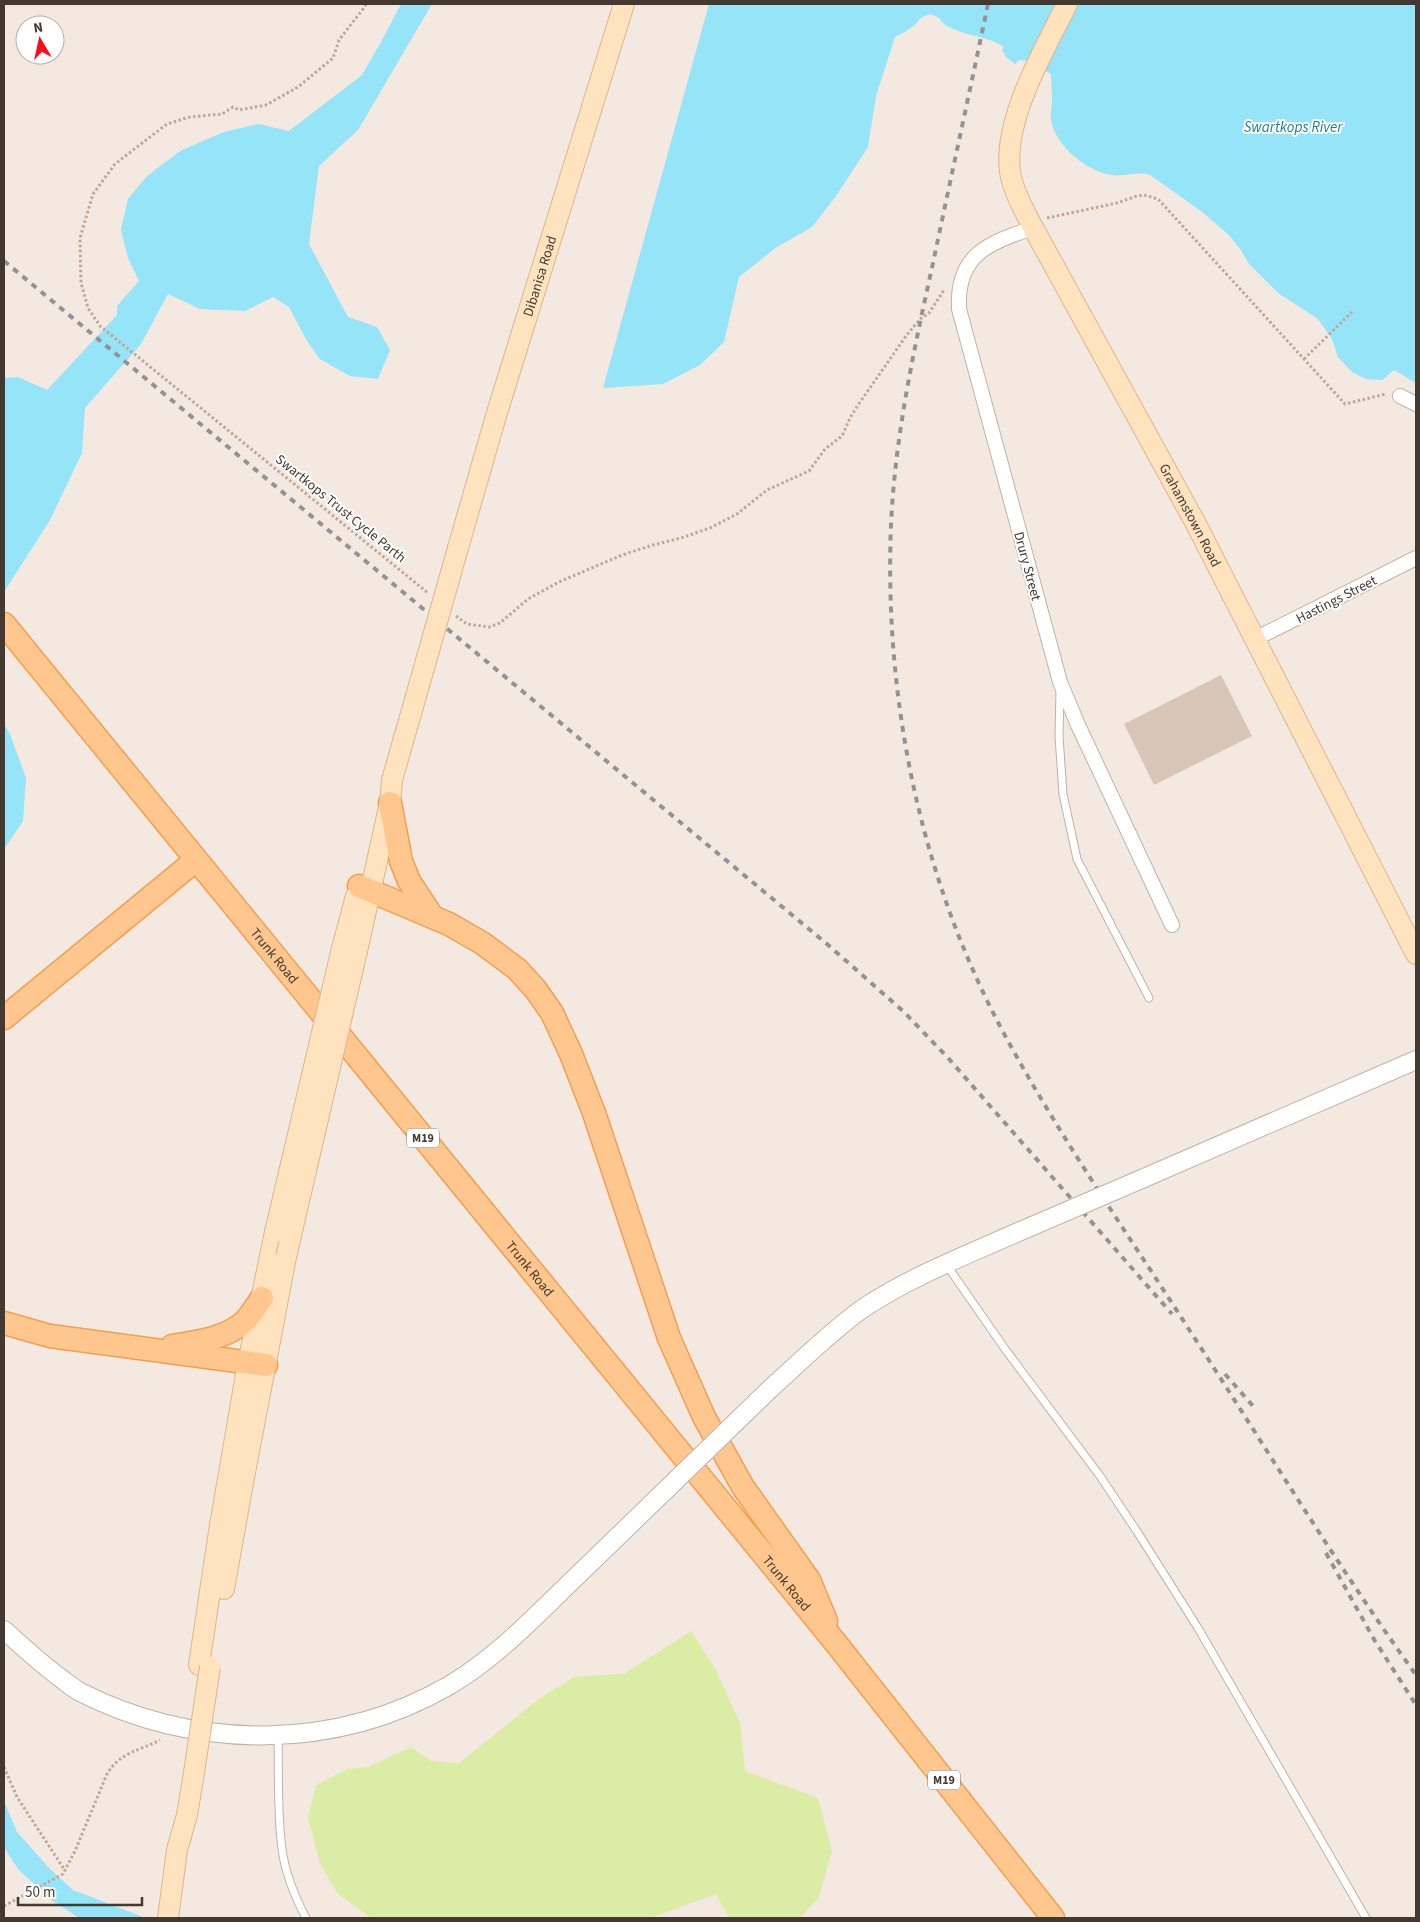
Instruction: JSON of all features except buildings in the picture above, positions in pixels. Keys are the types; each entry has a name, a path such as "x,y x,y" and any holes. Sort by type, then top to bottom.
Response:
{"main road":[{"name":"Dibanisa Road","path":"392,780 496,416 624,4"},
{"name":"Grahamstown Road","path":"1067,4 1035,69 1012,130 1009,157 1014,188 1031,225 1196,524 1416,954"},
{"name":"Trunk Road","path":"8,629 835,1642 1053,1918"},
{"path":"168,1918 177,1850 187,1815 187,1778 205,1666 242,1483 257,1364 262,1298 275,1232 365,888 390,804 392,780"},
{"path":"365,888 373,828 392,780"},
{"path":"390,804 401,861 410,881 432,916"},
{"path":"4,1018 196,860"},
{"path":"365,888 432,916 482,943 517,969 536,990 552,1013 571,1054 594,1113 669,1338 700,1408 728,1463 743,1487 809,1580 835,1642"},
{"path":"257,1364 286,1257 349,950"},
{"path":"152,1350 198,1342 231,1330 243,1323 262,1298"},
{"path":"4,1323 50,1336 257,1364"}],"street":[{"name":"Drury Street","path":"1031,225 994,243 968,263 962,273 958,291 959,309 1060,682 1078,725 1172,925"},
{"path":"1400,396 1416,404"},
{"name":"Hastings Street","path":"1255,640 1416,558"},
{"path":"4,1630 36,1660 79,1692 136,1715 176,1728 278,1737 329,1730 360,1723 393,1712 450,1685 487,1659 579,1574 770,1389 831,1333 863,1309 946,1263 1416,1060"}],"lane":[{"path":"1060,682 1059,736 1063,794 1077,859 1149,998"},
{"path":"946,1263 1005,1349 1100,1476 1138,1533 1198,1628 1366,1918"},
{"path":"278,1737 282,1851 292,1887 306,1918"}],"path":[{"name":"Swartkops Trust Cycle Parth","path":"366,4 338,40 333,58 298,87 266,105 240,110 233,107 222,114 190,117 167,124 115,164 93,194 80,238 81,283 88,308 100,326 428,593"},
{"path":"1031,225 1137,196 1144,195 1158,200 1345,404 1391,393 1400,396"},
{"path":"452,612 467,624 489,627 500,623 528,598 559,582 622,555 710,528 737,514 766,490 809,471 825,449 842,436 858,405 906,336 920,319 929,313 946,288"},
{"path":"1304,359 1352,312"},
{"path":"4,1906 63,1874 113,1764 128,1754 162,1739 176,1728"},
{"path":"4,1766 17,1797 64,1869"}],"green space":[{"path":"691,1631 716,1670 740,1723 745,1771 818,1798 832,1851 819,1897 800,1918 729,1918 716,1894 650,1918 371,1918 337,1893 320,1863 308,1818 316,1785 347,1769 368,1767 411,1747 431,1761 459,1763 539,1699 574,1677 624,1674"}],"water":[{"path":"401,4 432,4 358,130 319,166 309,244 348,317 377,327 390,350 378,379 350,376 320,359 307,341 289,307 273,297 245,311 200,309 168,294 141,344 85,408 82,453 50,520 4,592 4,378 18,377 47,390 117,315 117,306 139,281 128,258 121,230 128,199 147,176 180,151 224,132 258,124 289,131 362,75"},
{"name":"Swartkops River","path":"709,4 1416,4 1416,383 1394,370 1382,380 1366,379 1352,372 1338,357 1332,339 1318,319 1278,293 1249,264 1229,235 1201,211 1150,175 1112,175 1103,173 1093,169 1074,156 1059,139 1051,120 1051,74 1029,61 1019,60 1015,64 1006,57 1002,50 1004,47 997,43 949,27 935,15 927,15 895,37 876,96 868,147 836,196 812,227 777,247 739,277 724,342 700,365 663,384 603,388"},
{"path":"4,724 10,734 26,778 23,821 4,849"},
{"path":"4,1801 17,1832 50,1869 73,1890 146,1918 79,1918 53,1901 18,1869 4,1847"}],"railway":[{"path":"988,4 912,360 893,492 890,590 894,655 901,720 913,784 929,847 949,909 973,970 1001,1028 1045,1106 1329,1548 1416,1675"},
{"path":"4,261 827,944 904,1012 949,1059 1172,1314"},
{"path":"1225,1374 1253,1406"},
{"path":"1326,1553 1375,1641 1416,1705"}]}
